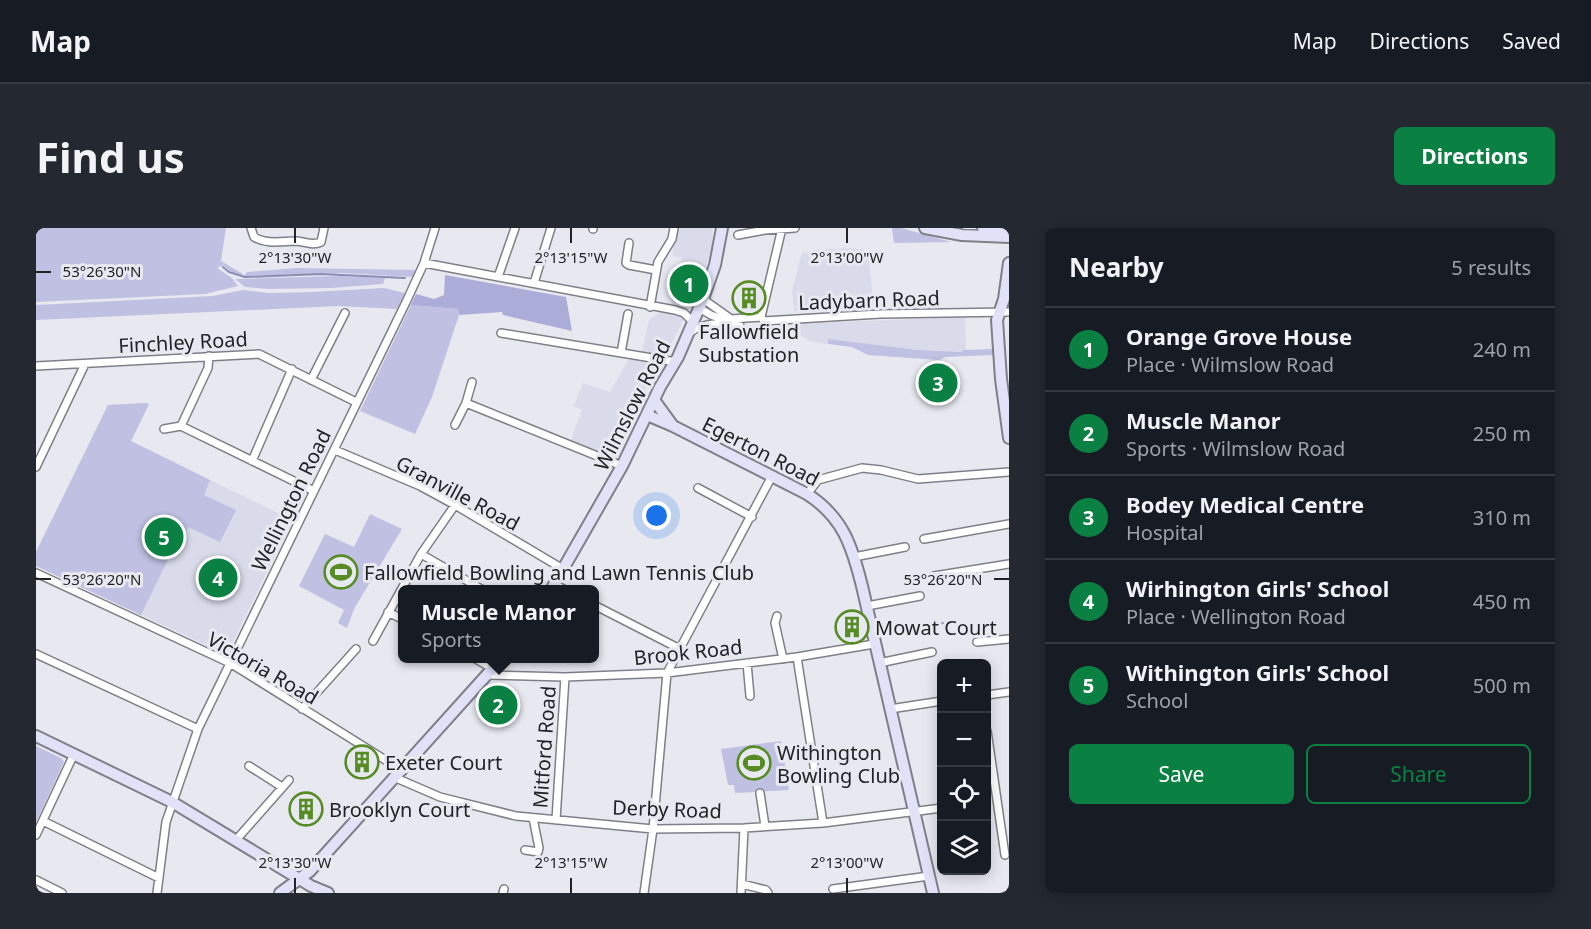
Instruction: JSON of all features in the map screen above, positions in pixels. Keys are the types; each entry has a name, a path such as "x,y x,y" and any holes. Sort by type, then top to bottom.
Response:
{"street":[{"path":"251,228 254,237 258,240 317,244 321,242 324,228"},
{"name":"Wellington Road","path":"157,893 166,822 198,729 407,300 424,263 435,228"},
{"path":"498,277 515,228"},
{"path":"534,283 551,228"},
{"path":"650,306 656,270 672,239 674,228"},
{"name":"Wilmslow Road","path":"558,585 563,569 622,466 675,362 701,304 715,265 722,228"},
{"path":"762,317 782,228"},
{"path":"738,235 795,228"},
{"path":"926,228 962,235 1009,237"},
{"path":"983,228 1009,229"},
{"path":"629,243 626,261 629,265 656,270"},
{"path":"424,263 684,313 691,327 709,323 740,326"},
{"path":"1009,263 1004,312 997,320 1001,379 1009,438"},
{"path":"701,304 740,326"},
{"path":"701,304 711,315 740,326"},
{"name":"Ladybarn Road","path":"731,319 762,317 764,321 1004,312"},
{"path":"310,380 345,313"},
{"path":"621,353 628,314"},
{"path":"501,333 675,362"},
{"name":"Finchley Road","path":"36,366 259,354 356,402"},
{"path":"181,426 208,368 209,357"},
{"path":"36,467 85,364"},
{"path":"252,461 292,369"},
{"path":"455,425 466,403 472,382"},
{"name":"Egerton Road","path":"654,400 673,426"},
{"path":"466,403 622,466"},
{"name":"Egerton Road","path":"647,415 807,494 823,505 844,531 854,557 867,606 933,893"},
{"path":"164,429 181,426 314,491"},
{"name":"Granville Road","path":"335,450 420,486 563,569"},
{"path":"807,494 818,480 862,468 918,479 1009,472"},
{"path":"644,893 653,829 667,673 772,476"},
{"path":"703,487 752,517"},
{"path":"403,585 421,554 455,505"},
{"path":"924,539 1009,524"},
{"path":"854,557 904,547"},
{"path":"421,554 474,585"},
{"path":"934,576 1009,564"},
{"name":"Victoria Road","path":"36,573 230,663 400,774"},
{"path":"373,641 398,594"},
{"path":"867,606 920,596"},
{"path":"599,608 680,649"},
{"path":"388,612 398,617"},
{"path":"777,616 775,623 783,659"},
{"path":"976,642 1009,639"},
{"name":"Brook Road","path":"491,672 504,676 565,677 667,673 783,659 874,644"},
{"path":"302,709 356,649"},
{"path":"879,663 932,652"},
{"path":"36,654 198,729"},
{"path":"797,657 823,823"},
{"path":"480,663 491,672"},
{"path":"280,893 300,879 400,774 498,663"},
{"path":"747,663 750,696"},
{"name":"Mitford Road","path":"556,820 565,677"},
{"path":"991,694 1009,692"},
{"path":"890,709 937,702"},
{"path":"36,736 172,802 300,879 328,893"},
{"path":"36,835 74,754"},
{"path":"991,763 1005,855"},
{"path":"249,766 282,787"},
{"name":"Derby Road","path":"400,774 440,797 516,816 653,829 744,828 823,823 937,808"},
{"path":"236,840 289,780"},
{"path":"760,793 765,826"},
{"path":"991,803 996,802"},
{"path":"525,850 538,852 539,848 533,818"},
{"path":"43,820 159,878"},
{"path":"741,893 744,828"},
{"path":"833,889 866,889 928,876"},
{"path":"36,880 62,893"},
{"path":"742,884 766,890 768,893"}],"shaded area":[{"path":"36,228 226,228 221,261 243,274 230,271 223,265 217,268 232,278 238,286 205,294 36,302"},
{"path":"672,228 713,228 712,245 703,276 666,355 653,366 637,414 619,452 614,454 605,451 604,453 571,440 582,410 574,406 583,383 610,392 630,357 642,352 649,320 671,305 682,258 673,256"},
{"path":"892,228 901,228 951,242 894,243"},
{"path":"850,248 868,250 874,307 794,311 792,291 803,252"},
{"path":"296,268 415,270 413,277 342,273 244,276 247,272"},
{"path":"445,275 566,297 572,331 503,315 502,312 459,315 458,309 411,305 416,294 434,299 444,295"},
{"path":"338,276 385,278 383,284 267,289 245,287 235,279"},
{"path":"384,288 405,293 397,309 339,306 36,320 36,305 213,296 243,290 269,293"},
{"path":"411,305 458,309 459,315 432,397 415,434 360,411"},
{"path":"965,317 966,350 963,352 918,350 829,339 828,344 825,344 810,341 790,329 791,324"},
{"path":"828,339 918,350 962,352 963,350 993,349 993,355 945,357 939,360 868,355 852,347 828,344"},
{"path":"149,404 131,441 292,520 225,654 36,566 36,552 108,405"},
{"path":"149,404 131,441 210,480 204,495 236,510 220,542 188,527 181,542 177,541 141,615 36,566 36,552 108,405"},
{"name":"Fallowfield Bowling and Lawn Tennis Club","path":"370,514 402,529 354,609 347,628 338,623 344,610 299,586 325,534 354,547"},
{"name":"Withington Bowling Club","path":"781,741 789,790 735,793 734,785 728,785 721,749"},
{"path":"36,746 61,758 64,762 36,822"}],"waterway":[{"path":"223,267 229,272 245,277 321,274 405,278"},
{"path":"894,634 948,622"},
{"path":"954,623 961,623 971,628"}],"place":[{"name":"Orange Grove House","path":"689,284"},
{"name":"Fallowfield Substation","path":"749,298"},
{"name":"Bodey Medical Centre","path":"938,383"},
{"name":"Withington Girls' School","path":"164,537"},
{"name":"Fallowfield Bowling and Lawn Tennis Club","path":"341,572"},
{"name":"Wirhington Girls' School","path":"218,578"},
{"name":"Mowat Court","path":"852,627"},
{"name":"Muscle Manor","path":"498,705"},
{"name":"Exeter Court","path":"362,762"},
{"name":"Withington Bowling Club","path":"754,763"},
{"name":"Brooklyn Court","path":"306,809"}]}
